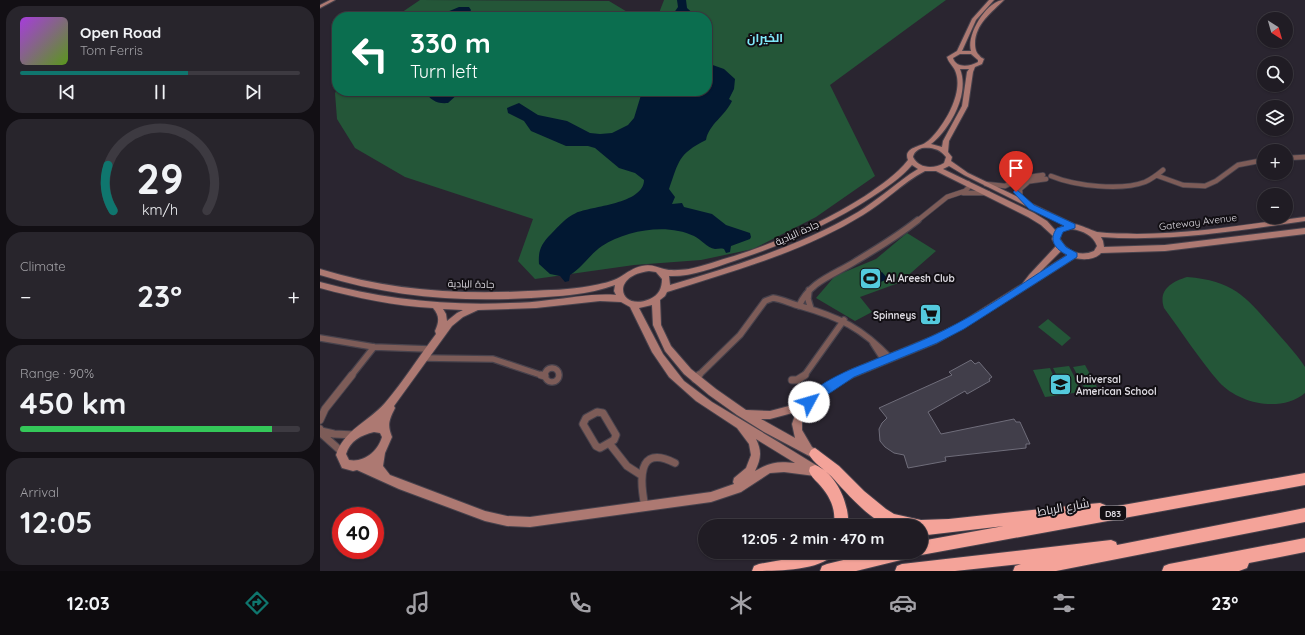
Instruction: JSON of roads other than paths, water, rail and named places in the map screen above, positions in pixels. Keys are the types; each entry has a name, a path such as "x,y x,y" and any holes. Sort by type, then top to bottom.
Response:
{"highway":[{"path":"815,454 834,470 859,496 881,514 890,519"},
{"path":"815,471 830,486 837,497 842,510 841,519"},
{"name":"شارع الرباط","path":"928,547 1305,479"},
{"path":"928,528 981,523 1049,513 1140,508"},
{"path":"1020,571 1305,515"},
{"path":"902,571 961,563 1173,540"},
{"path":"1169,571 1305,545"},
{"path":"1217,571 1280,550"},
{"path":"758,571 811,562 816,559"},
{"path":"827,571 876,559"}],"street":[{"path":"320,3 325,0"},
{"path":"320,7 332,0"},
{"path":"959,52 974,19 992,0"},
{"path":"945,152 946,141 965,106 970,72 973,67 981,62 979,57 975,54 971,44 977,29 998,0"},
{"path":"995,5 1002,0"},
{"path":"973,67 956,65 950,61 950,57 959,52 975,54"},
{"path":"925,146 937,137 954,107 959,92 961,75 956,65"},
{"path":"948,162 948,157 945,152 938,148 925,146 917,148 911,152 911,161 918,167 924,169 938,169 1038,219 1056,235 1060,247 1074,255 1087,257 1097,253 1100,250 1165,248 1305,231"},
{"path":"1293,158 1305,157"},
{"name":"جادة البادية","path":"661,272 680,273 715,265 760,250 804,232 836,216 870,196 899,175 911,161"},
{"path":"1158,176 1183,185 1205,186 1213,183 1238,165 1257,161"},
{"path":"938,169 948,162"},
{"path":"948,162 985,184 1032,207 1072,226 1083,228 1093,234 1100,242 1100,250"},
{"name":"جادة البادية","path":"666,289 762,259 812,239 860,213 924,169"},
{"path":"985,184 1005,186 1020,178 1047,177 1067,181 1125,187 1143,184 1158,176 1163,170"},
{"path":"1032,207 1020,196 1016,187 1021,183 1047,177"},
{"path":"799,306 803,297 820,280 861,259 909,228 947,197 968,190 968,183"},
{"path":"961,192 988,193"},
{"name":"Gateway Avenue","path":"1093,234 1145,238 1305,219"},
{"path":"1056,235 1063,228 1072,226"},
{"path":"1026,284 1028,279 1050,260 1060,247"},
{"path":"746,414 781,413 791,410 851,374 961,326 1074,255"},
{"path":"320,285 378,298 435,305 529,305 602,298 621,298 633,305 642,305 656,300 666,289 667,282 661,272 654,269 639,269 622,279 618,287 621,298"},
{"name":"جادة البادية","path":"320,272 383,288 472,296 520,296 598,289 622,279"},
{"path":"809,290 808,299 811,309"},
{"path":"695,378 740,335 765,301 776,298 844,320 871,338 887,359"},
{"path":"656,300 654,316 663,337 677,358 695,378 715,395 815,454"},
{"path":"430,348 443,322 442,312 435,305"},
{"path":"633,305 657,354 673,374 705,404 788,452 815,471"},
{"path":"357,465 369,461 384,447 386,437 383,430 385,418 394,400 430,348 453,320 478,306"},
{"path":"792,380 798,380 803,377 844,320"},
{"path":"320,338 374,347 410,350 430,348"},
{"path":"320,420 325,409 374,347"},
{"path":"423,358 493,359 545,376"},
{"path":"815,395 800,413 796,428 799,439 815,454"},
{"path":"394,400 377,418 346,443 342,452 342,459 346,464 357,465 388,479 485,516 507,521 544,521 690,501 728,492 769,468 784,466 815,471"},
{"path":"597,412 603,413 616,435 614,440 609,443 602,447 597,447 584,425 583,422 586,418 597,412"},
{"path":"728,492 751,469 755,459 755,446 739,423"},
{"path":"321,430 334,434 359,432 374,427 383,430"},
{"path":"321,430 323,435 342,452"},
{"path":"609,443 629,468 641,475"},
{"path":"380,452 378,467 388,479"},
{"path":"645,507 641,475 644,467 654,458 664,457 675,463"}],"water":[{"path":"677,0 686,0 687,8 691,12 674,12 678,7"},
{"path":"459,7 469,7 471,10 469,12 447,12"},
{"path":"712,65 724,69 735,79 734,89 729,99 732,101 729,106 710,129 706,140 690,150 681,159 669,189 675,197 672,204 682,203 684,207 712,214 726,225 750,233 751,237 750,239 731,246 730,252 726,253 724,249 712,248 697,237 683,232 660,229 635,232 612,240 602,246 570,275 569,281 565,282 560,276 550,274 539,264 540,251 545,241 569,217 576,213 626,199 642,188 644,180 635,173 619,168 595,148 588,146 566,146 531,131 524,121 508,113 507,108 519,103 538,115 567,121 590,133 600,134 612,133 628,125 634,118 641,96 712,96"},
{"path":"428,96 456,96 448,103 440,103"},
{"path":"882,272 888,279 878,283 880,286 873,289 871,286 866,288 861,280"}],"place":[{"name":"Al Areesh Club","path":"870,278"},
{"name":"Spinneys","path":"931,315"},
{"name":"Universal American School","path":"1060,385"}],"district":[{"name":"الخيران","path":"765,37"}]}
